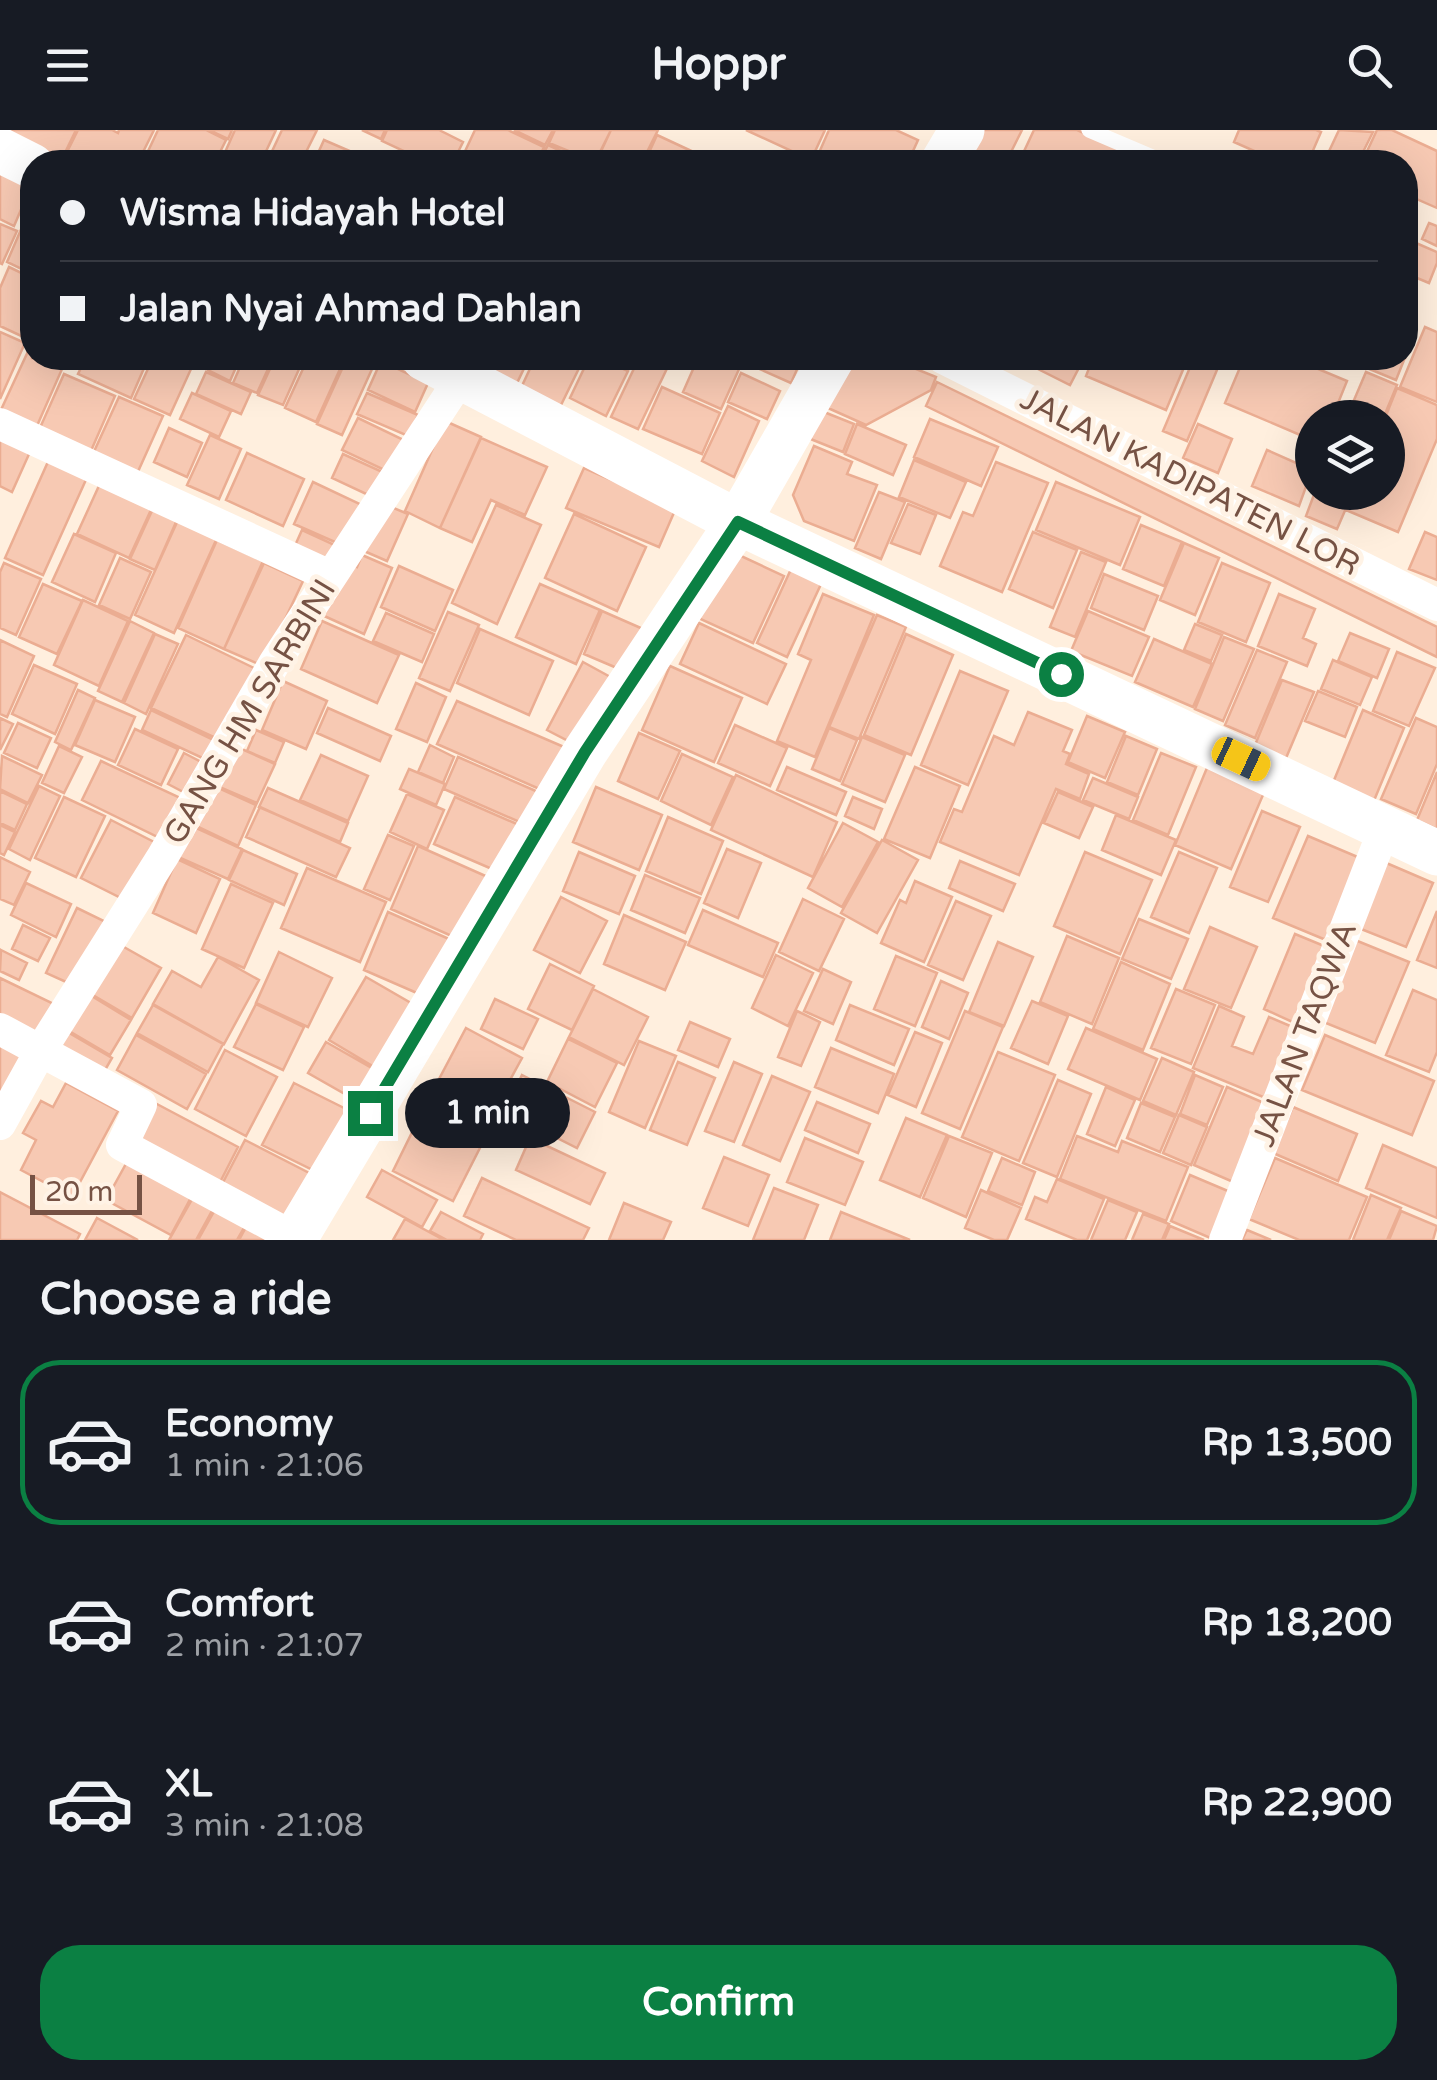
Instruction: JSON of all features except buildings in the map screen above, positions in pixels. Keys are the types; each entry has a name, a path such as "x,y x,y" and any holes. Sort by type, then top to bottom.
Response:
{"street":[{"name":"GANG HM SARBINI","path":"0,1124 41,1050 164,856 275,662 330,576 441,370"},
{"path":"449,370 738,522 1437,853"},
{"path":"0,1029 141,1106 122,1144 294,1239 585,752 738,522 825,370"},
{"name":"JALAN KADIPATEN LOR","path":"968,370 1437,605"},
{"path":"0,424 330,576"},
{"name":"JALAN TAQWA","path":"1225,1240 1385,827"}],"lane":[{"path":"1089,130 1136,150"}],"route":[{"path":"370,1113 585,752 738,522 1061,674"}]}
